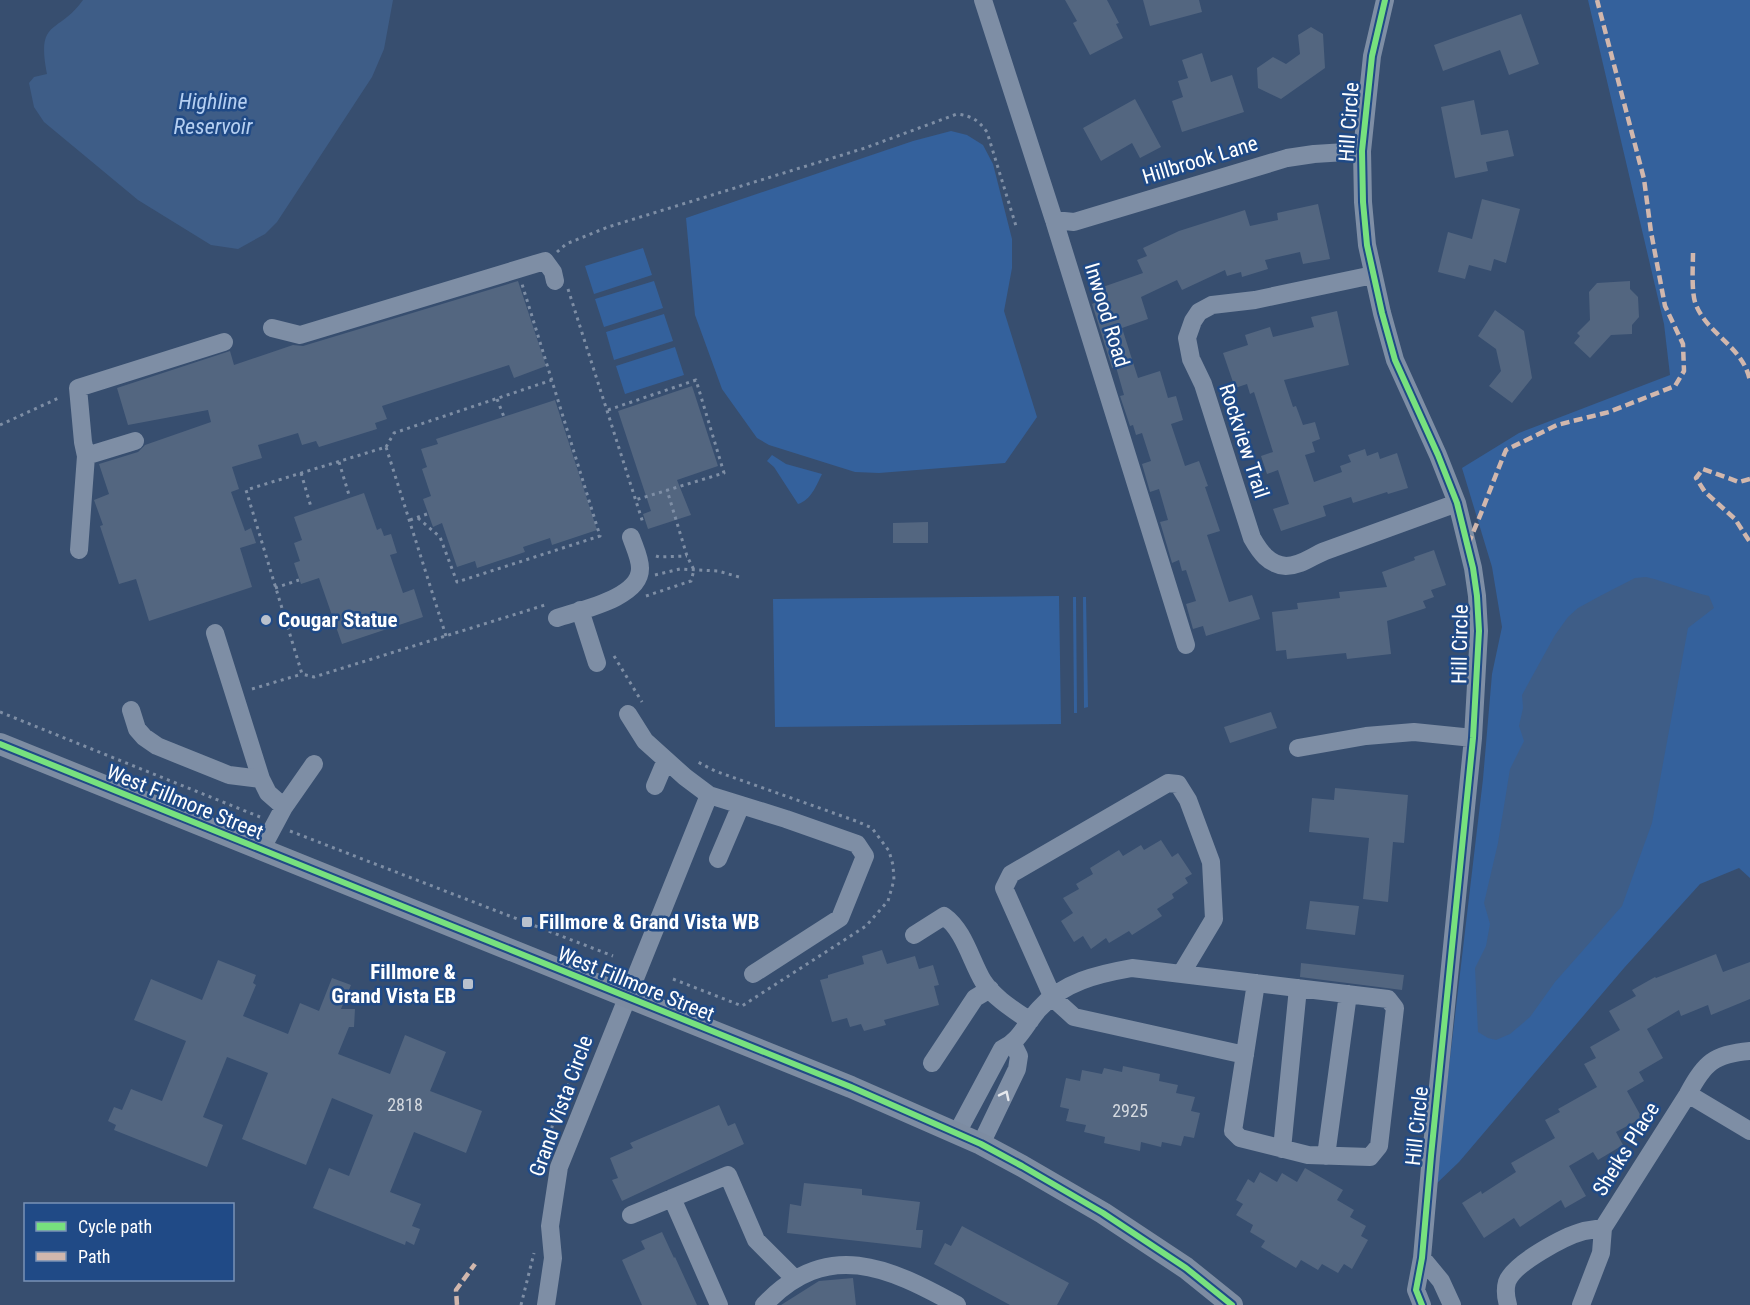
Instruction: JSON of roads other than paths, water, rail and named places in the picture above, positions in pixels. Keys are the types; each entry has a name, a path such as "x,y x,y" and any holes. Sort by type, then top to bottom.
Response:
{"main road":[{"name":"West Fillmore Street","path":"0,744 851,1087 957,1133 981,1144 1103,1213 1186,1269 1232,1305"}],"street":[{"name":"Inwood Road","path":"983,0 1186,645"},
{"name":"Hill Circle","path":"1386,0 1372,56 1362,151 1367,245 1395,360 1457,503 1468,544 1477,596 1479,631 1473,738 1422,1258 1416,1290 1422,1305"},
{"name":"Hillbrook Lane","path":"1054,220 1074,222 1287,158 1362,151"},
{"path":"272,328 300,334 545,261 561,284"},
{"name":"Rockview Trail","path":"1373,275 1255,300 1212,305 1199,312 1193,321 1187,338 1191,358 1203,384 1252,538 1260,552 1272,562 1284,566 1296,565 1321,553 1457,503"},
{"path":"79,550 86,456 82,442 78,388 224,342"},
{"path":"86,456 135,441"},
{"path":"556,609 580,610 628,591 637,580 640,568 638,534"},
{"path":"580,610 606,660"},
{"path":"214,633 261,779 268,793 284,807"},
{"path":"131,710 137,729 157,746 229,775 261,779"},
{"path":"628,714 645,741 709,795 857,844 865,856 840,918 789,943 753,974"},
{"path":"1298,748 1366,736 1414,732 1473,738"},
{"path":"655,786 666,760"},
{"path":"261,850 284,807 314,765"},
{"path":"1181,974 1214,919 1211,862 1188,800 1178,784 1168,783 1011,874 1004,888 1053,998 1074,1017 1245,1055"},
{"name":"Grand Vista Circle","path":"546,1305 553,1258 551,1218 559,1167 709,795"},
{"path":"718,859 741,805"},
{"path":"914,935 944,916 957,929 984,982 1001,1001 1030,1021"},
{"path":"957,1133 1002,1049 1013,1044 1040,1008 1061,990 1082,980 1132,969 1181,974 1388,999 1395,1008 1379,1146 1370,1157 1308,1155 1239,1138 1233,1131 1253,983"},
{"path":"1282,1149 1298,988"},
{"path":"932,1063 975,998 990,989"},
{"path":"1326,1156 1348,994"},
{"path":"981,1144 1017,1069 1019,1056 1013,1044"},
{"name":"Sheiks Place","path":"1581,1305 1601,1252 1603,1228 1688,1094 1700,1071 1716,1059 1733,1053 1750,1051"},
{"name":"Sheiks Place","path":"1688,1094 1750,1131"},
{"path":"631,1215 728,1175 756,1240 795,1279"},
{"path":"672,1198 719,1305"},
{"name":"Sheiks Place","path":"1508,1305 1507,1282 1515,1269 1529,1258 1583,1232 1603,1228"},
{"path":"1422,1258 1441,1281 1452,1305"},
{"path":"764,1305 795,1279 812,1271 835,1265 867,1266 903,1276 957,1305"}],"water":[{"name":"Highline Reservoir","path":"83,0 393,0 384,49 372,77 277,222 265,234 238,249 211,245 138,200 44,122 34,107 29,83 34,77 47,74 44,44 47,35"},
{"path":"1646,577 1709,596 1714,608 1688,628 1652,823 1622,906 1555,982 1530,1017 1510,1034 1496,1040 1488,1038 1478,1032 1475,968 1486,946 1490,924 1484,903 1498,843 1510,769 1524,741 1519,726 1523,708 1522,695 1555,635 1568,617 1578,608 1635,578"}],"place":[{"name":"Cougar Statue","path":"266,620"},
{"name":"Fillmore & Grand Vista WB","path":"527,922"},
{"name":"Fillmore & Grand Vista EB","path":"468,984"}]}
